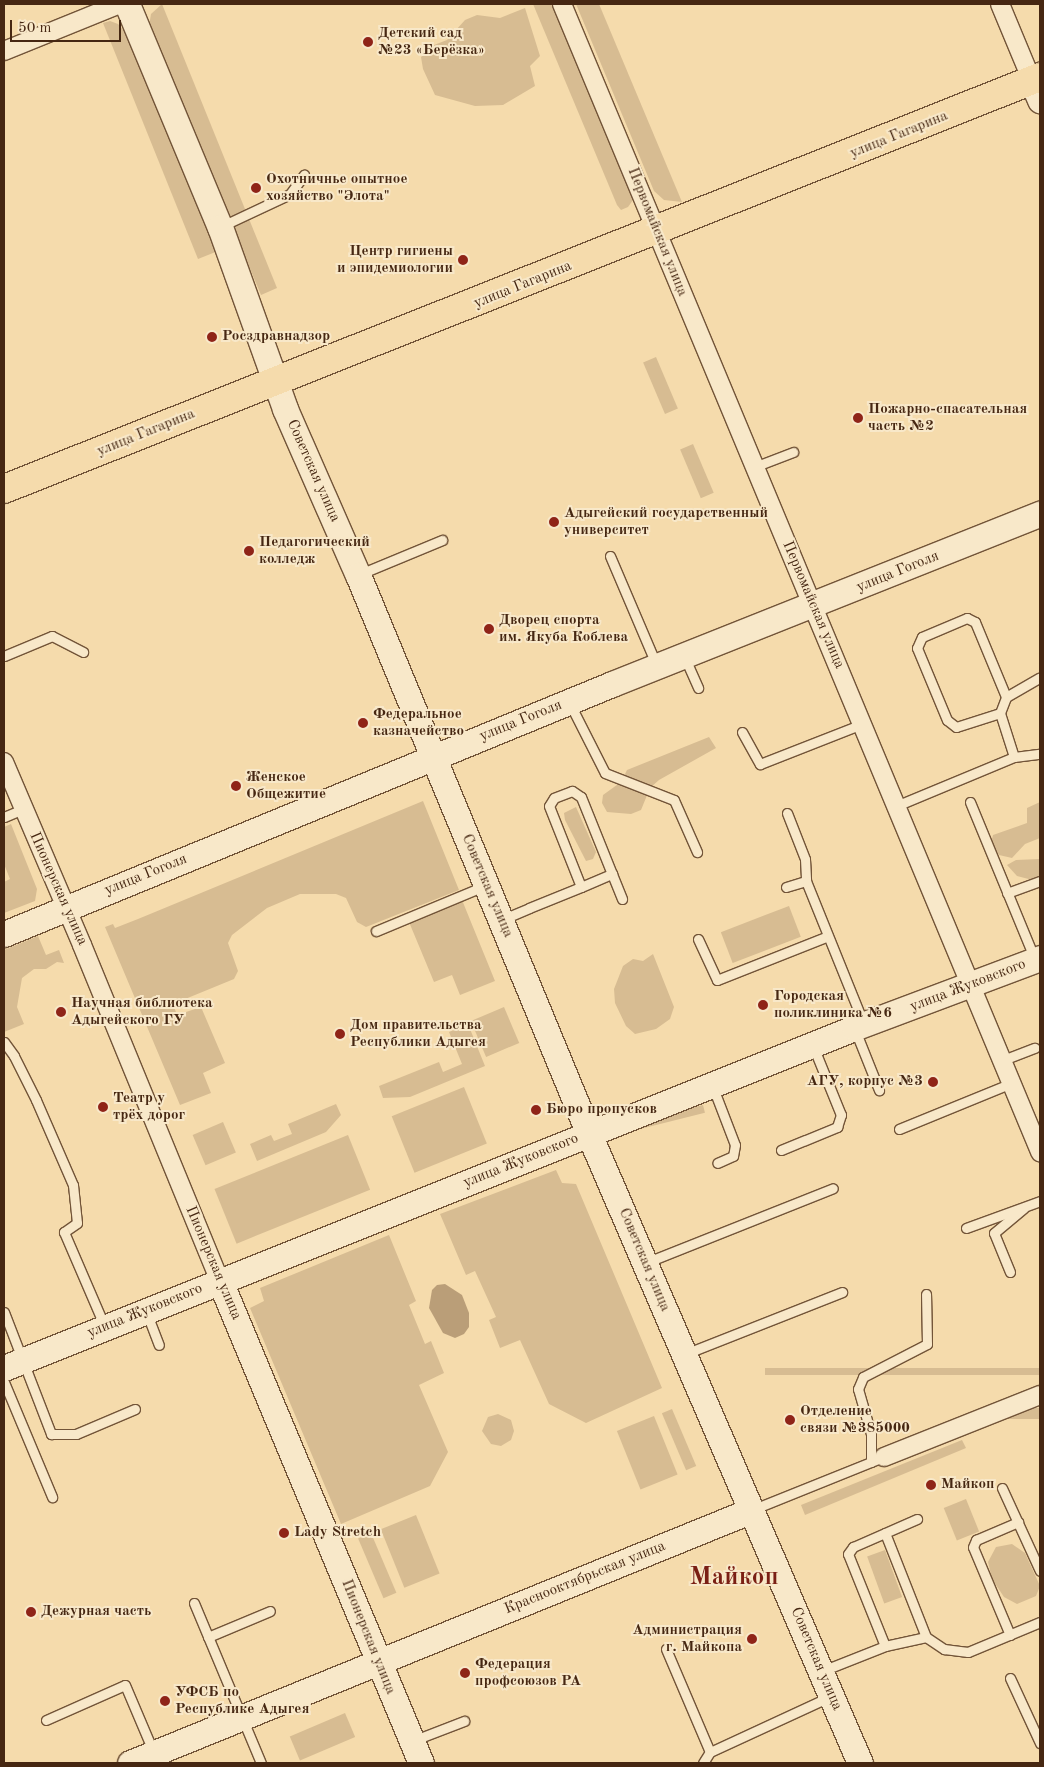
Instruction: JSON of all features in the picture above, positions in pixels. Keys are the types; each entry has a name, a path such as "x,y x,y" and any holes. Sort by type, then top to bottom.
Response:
{"main road":[{"name":"Советская улица","path":"127,4 220,227 274,382 358,575 590,1134 860,1763"},
{"name":"улица Гагарина","path":"4,489 657,231 1038,86"},
{"name":"улица Гоголя","path":"4,934 432,756 657,666 1038,519"},
{"name":"улица Жуковского","path":"13,1364 812,1045 1038,959"},
{"name":"Пионерская улица","path":"220,1281 417,1752"},
{"name":"Краснооктябрьская улица","path":"130,1763 752,1510"}],"street":[{"path":"4,51 120,4"},
{"name":"Первомайская улица","path":"562,4 754,467 1039,1144"},
{"path":"1000,4 1038,86"},
{"name":"Пионерская улица","path":"4,762 220,1281"},
{"name":"Краснооктябрьская улица","path":"877,1460 1040,1395"}],"lane":[{"path":"220,227 290,194 304,175"},
{"path":"754,467 793,452"},
{"path":"358,575 442,540"},
{"path":"610,556 657,666"},
{"path":"1000,713 956,727 947,720 917,648 922,637 967,618 975,622 1006,697"},
{"path":"4,656 52,636 83,652"},
{"path":"684,656 698,688"},
{"path":"1014,757 1000,713 1006,697 1040,677"},
{"path":"568,702 605,773 674,800 697,852"},
{"path":"742,732 760,764 862,724"},
{"path":"896,806 1014,757 1040,754"},
{"path":"581,887 549,806 554,798 572,791 581,797 622,899"},
{"path":"970,802 1007,893 1038,959"},
{"path":"4,817 23,809"},
{"path":"787,813 805,859 806,881 828,936 879,1090"},
{"path":"500,920 612,874"},
{"path":"786,887 806,881"},
{"path":"1007,893 1040,881"},
{"path":"376,931 486,885"},
{"path":"698,939 717,980 828,936"},
{"path":"4,1042 14,1056 36,1100 73,1185 77,1222 64,1232 105,1328"},
{"path":"781,1150 837,1127 841,1115 812,1045"},
{"path":"1003,1060 1036,1048"},
{"path":"899,1129 1012,1083"},
{"path":"712,1085 735,1145 732,1156 717,1163"},
{"path":"645,1263 833,1188"},
{"path":"966,1228 1040,1202"},
{"path":"1010,1272 994,1233 1024,1208"},
{"path":"685,1354 842,1292"},
{"path":"877,1460 858,1389 863,1377 927,1344 926,1294"},
{"path":"146,1311 159,1345"},
{"path":"4,1312 13,1364 51,1434 76,1434 135,1409"},
{"path":"4,1382 52,1497"},
{"name":"Краснооктябрьская улица","path":"752,1510 877,1460"},
{"path":"1002,1488 1040,1571"},
{"path":"885,1646 848,1554 853,1547 917,1519"},
{"path":"1010,1635 973,1547 976,1540 1018,1522"},
{"path":"884,1533 926,1637 944,1649 968,1652 1040,1622"},
{"path":"194,1603 261,1763"},
{"path":"208,1637 270,1611"},
{"path":"821,1672 885,1646 926,1637"},
{"path":"666,1649 710,1752"},
{"path":"1010,1678 1040,1743"},
{"path":"46,1720 125,1685 154,1754"},
{"path":"703,1763 710,1752 832,1696"},
{"path":"417,1752 464,1721"}],"shaded area":[{"path":"162,4 277,288 261,295 149,26 151,14"},
{"path":"533,4 553,4 633,200 628,207 621,210 617,205"},
{"path":"576,4 599,4 682,202 664,200 654,191"},
{"path":"525,8 540,56 530,66 535,86 503,105 475,106 435,95 423,69 421,57 434,45 447,40 465,20 477,15 500,18"},
{"path":"110,21 118,24 128,35 218,251 198,259 103,23"},
{"path":"656,357 678,409 665,414 643,362"},
{"path":"693,444 714,493 701,498 680,449"},
{"path":"709,737 716,748 659,780 650,788 641,810 631,814 607,812 602,803 603,795 621,782 627,770"},
{"path":"423,801 459,890 366,927 357,922 346,898 336,894 300,894 267,908 232,935 228,943 238,971 234,979 173,1004 177,1015 201,1007 225,1063 203,1073 211,1093 180,1105 105,927 113,924 115,928 138,919"},
{"path":"1040,802 1040,838 1025,844 1012,858 999,855 991,843 993,835 1027,823 1027,808"},
{"path":"576,807 596,852 593,859 586,861 565,820 564,813"},
{"path":"11,824 37,889 35,901 4,913 4,882 10,879 4,864 4,827"},
{"path":"1040,859 1040,882 1017,876 1007,865 1016,860"},
{"path":"462,900 495,981 460,995 452,975 434,982 409,922"},
{"path":"789,906 801,937 733,963 721,932"},
{"path":"38,936 46,955 59,950 64,963 57,962 46,969 34,969 22,978 17,1007 24,1024 4,1032 4,950"},
{"path":"653,954 674,1007 670,1019 656,1029 635,1034 626,1026 615,1003 614,989 623,966 633,959 643,961"},
{"path":"504,1007 519,1043 486,1057 471,1021"},
{"path":"468,1024 485,1066 410,1097 383,1098 379,1086 439,1062 443,1072 462,1064 449,1032"},
{"path":"464,1087 487,1144 415,1173 392,1116"},
{"path":"336,1104 341,1115 326,1132 257,1161 250,1144 271,1135 274,1141 292,1134 288,1124"},
{"path":"703,1105 705,1113 636,1130 634,1122"},
{"path":"223,1122 236,1152 206,1165 193,1135"},
{"path":"348,1135 370,1190 237,1244 214,1189"},
{"path":"556,1170 562,1183 576,1184 662,1388 586,1423 549,1404 520,1340 500,1348 489,1320 496,1317 475,1271 466,1275 440,1214"},
{"path":"389,1235 416,1301 409,1305 425,1344 431,1341 444,1373 419,1385 448,1452 430,1486 341,1524 250,1308 264,1301 260,1288"},
{"path":"445,1284 462,1295 469,1313 469,1327 464,1334 455,1338 443,1333 429,1308 432,1290 437,1285"},
{"path":"765,1368 1040,1368 1040,1375 765,1375"},
{"path":"990,1408 1040,1408 1040,1419 990,1419"},
{"path":"672,1409 696,1466 686,1470 662,1413"},
{"path":"498,1414 511,1420 514,1431 511,1440 501,1446 491,1444 482,1431 488,1417"},
{"path":"654,1416 678,1474 641,1489 617,1431"},
{"path":"962,1440 966,1448 805,1515 801,1505"},
{"path":"966,1499 979,1531 957,1540 944,1508"},
{"path":"416,1515 440,1573 404,1588 381,1529"},
{"path":"371,1533 396,1593 384,1598 358,1538"},
{"path":"1012,1544 1025,1553 1040,1586 1036,1596 1017,1604 1004,1597 992,1579 988,1562 996,1547"},
{"path":"885,1550 902,1597 884,1603 867,1556"},
{"path":"345,1713 355,1737 300,1760 290,1736"}],"place":[{"name":"Детский сад №23 «Берёзка»","path":"368,42"},
{"name":"Охотничнье опытное хозяйство \"Элота\"","path":"256,188"},
{"name":"Центр гигиены и эпидемиологии","path":"463,260"},
{"name":"Росздравнадзор","path":"212,337"},
{"name":"Пожарно-спасательная часть №2","path":"858,418"},
{"name":"Адыгейский государственный университет","path":"554,522"},
{"name":"Педагогический колледж","path":"249,551"},
{"name":"Дворец спорта им. Якуба Коблева","path":"489,629"},
{"name":"Федеральное казначейство","path":"363,723"},
{"name":"Женское Общежитие","path":"236,786"},
{"name":"Городская поликлиника №6","path":"763,1005"},
{"name":"Научная библиотека Адыгейского ГУ","path":"61,1012"},
{"name":"Дом правительства Республики Адыгея","path":"340,1034"},
{"name":"АГУ, корпус №3","path":"933,1082"},
{"name":"Театр у трёх дорог","path":"103,1107"},
{"name":"Бюро пропусков","path":"536,1110"},
{"name":"Отделение связи №385000","path":"790,1420"},
{"name":"Майкоп","path":"931,1485"},
{"name":"Lady Stretch","path":"284,1533"},
{"name":"Дежурная часть","path":"31,1612"},
{"name":"Администрация г. Майкопа","path":"752,1639"},
{"name":"Федерация профсоюзов РА","path":"465,1673"},
{"name":"УФСБ по Республике Адыгея","path":"165,1701"}],"district":[{"name":"Майкоп","path":"734,1578"}]}
